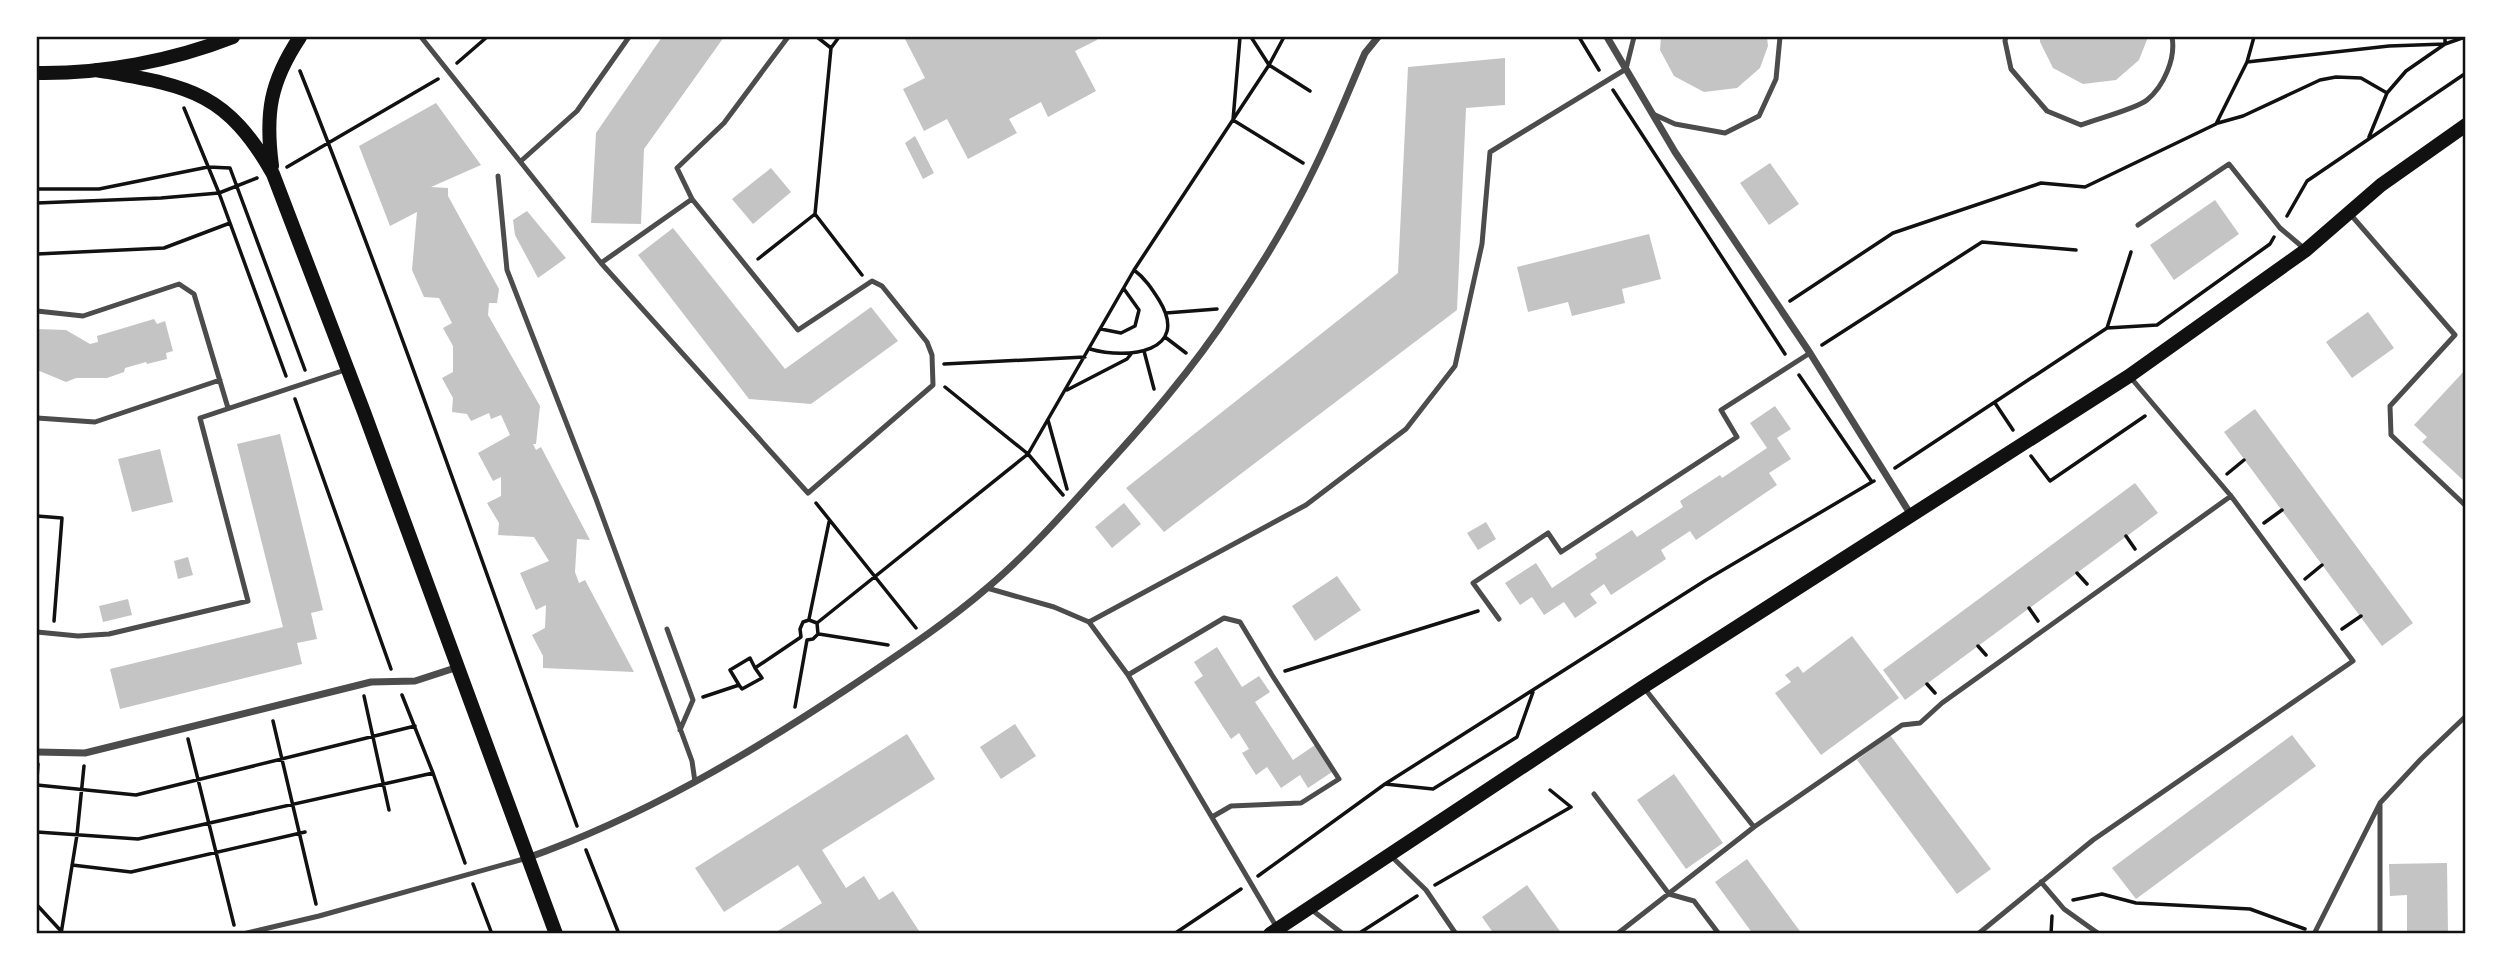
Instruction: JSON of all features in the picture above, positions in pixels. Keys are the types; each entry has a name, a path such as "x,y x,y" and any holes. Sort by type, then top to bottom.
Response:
{"main road":[{"path":"37,73 96,70 157,60 233,37"},
{"path":"273,174 269,146 271,98 276,79 300,37"},
{"path":"96,70 179,86 205,97 244,130 273,174 348,369 556,934"},
{"path":"1274,932 1643,687 2129,376 2306,250 2381,185 2466,125"}],"street":[{"path":"527,858 581,839 695,782 792,725 907,649 987,588 1071,505 1159,408 1233,308 1314,170 1365,54 1378,37"},
{"path":"1607,37 1675,152 1810,353 1911,515"},
{"path":"37,752 85,753 362,685 415,681 458,667"}],"lane":[{"path":"421,37 601,263 808,493 933,384 932,355 926,342 882,286 872,281 798,330 692,200 677,167 724,123 788,37"},
{"path":"521,162 577,111 629,37"},
{"path":"1089,622 1306,505 1406,429 1455,366 1482,244 1490,152 1626,69 1634,37"},
{"path":"1653,114 1675,124 1725,133 1759,116 1776,79 1780,37"},
{"path":"2006,37 2011,69 2047,111 2081,125 2146,101 2165,77 2174,47 2172,37"},
{"path":"2138,225 2229,164 2280,228 2306,250"},
{"path":"498,176 507,270 596,499 692,761 695,782"},
{"path":"601,263 692,200"},
{"path":"2348,212 2455,335 2390,406 2391,435 2466,506"},
{"path":"37,311 83,316 178,284 194,294 228,408"},
{"path":"1499,619 1473,583 1548,533 1561,552 1737,437 1721,411 1810,353"},
{"path":"37,632 78,636 109,634 248,601 200,418 348,369"},
{"path":"1978,934 2093,840 2353,661 2231,496 2129,376"},
{"path":"37,418 95,422 220,380"},
{"path":"1617,934 1754,827 1902,725 1920,723 1942,703 2231,496"},
{"path":"987,588 1054,607 1089,622 1128,675 1251,881 1274,932"},
{"path":"1128,675 1224,618 1240,622 1339,779 1301,803 1231,806 1212,817"},
{"path":"667,629 693,700 680,730"},
{"path":"1643,687 1754,827"},
{"path":"2314,933 2380,803 2466,716"},
{"path":"1594,794 1669,894 1694,901 1719,934"},
{"path":"2379,934 2380,803"},
{"path":"1389,855 1426,890 1456,934"},
{"path":"243,934 319,916 527,858"},
{"path":"2041,882 2059,903 2099,934"},
{"path":"1310,908 1343,934"}],"path":[{"path":"37,203 219,193 273,174 436,80 488,37"},
{"path":"817,37 831,48"},
{"path":"839,37 831,48 815,214 867,283"},
{"path":"1233,120 1240,37"},
{"path":"1251,37 1269,65 1310,91"},
{"path":"817,623 1028,454 1134,270 1269,65 1284,37"},
{"path":"1579,37 1872,482"},
{"path":"2216,124 2247,62 2254,37"},
{"path":"2445,37 2445,44"},
{"path":"2368,139 2387,93 2406,71 2445,44 2465,37"},
{"path":"2247,62 2389,46 2445,44"},
{"path":"292,50 435,429 581,839 619,934"},
{"path":"1174,934 1385,784 1706,580 1886,474 2107,328 2157,325 2270,244 2306,181 2466,74"},
{"path":"1779,308 1893,233 2041,183 2085,187 2216,124 2243,116 2320,80 2336,76 2361,78 2387,93"},
{"path":"1233,120 1314,170"},
{"path":"37,189 99,189 208,167 230,168 309,382"},
{"path":"748,268 815,214"},
{"path":"37,254 164,248 230,223"},
{"path":"1810,353 1982,242 2076,250"},
{"path":"2107,328 2131,252"},
{"path":"1090,348 1107,353 1131,354 1144,351 1165,337 1169,325 1166,313 1149,284 1134,270"},
{"path":"1101,329 1121,333 1135,326 1139,310 1124,289"},
{"path":"1166,313 1233,308"},
{"path":"1165,337 1196,360"},
{"path":"1144,351 1159,408"},
{"path":"1065,391 1127,359 1131,354"},
{"path":"932,355 934,364 1085,356"},
{"path":"945,386 1028,454 1071,505"},
{"path":"1994,403 2050,481 2156,408"},
{"path":"1048,420 1071,505"},
{"path":"2218,481 2244,460"},
{"path":"808,493 923,637"},
{"path":"2255,530 2282,510"},
{"path":"37,516 62,518 52,634"},
{"path":"809,620 829,522"},
{"path":"2296,585 2322,565"},
{"path":"1272,675 1490,607"},
{"path":"2333,635 2361,616"},
{"path":"817,623 809,620 803,622 800,629 802,637 807,640 818,634"},
{"path":"817,623 818,634"},
{"path":"818,634 907,649"},
{"path":"755,668 802,637"},
{"path":"792,725 807,640"},
{"path":"750,658 755,668 762,678 742,689 730,670 750,658"},
{"path":"396,683 433,773 492,934"},
{"path":"362,685 389,810"},
{"path":"693,700 739,685"},
{"path":"1385,784 1433,789 1517,737 1534,690"},
{"path":"270,708 319,916"},
{"path":"37,785 136,795 415,726"},
{"path":"186,729 236,934"},
{"path":"61,933 77,835 85,753"},
{"path":"37,832 138,839 433,773"},
{"path":"1358,934 1426,890 1571,807 1550,790"},
{"path":"72,865 131,872 305,832"},
{"path":"2051,934 2050,919 2059,903 2102,894 2136,903 2250,909 2314,933"},
{"path":"37,905 61,933"}],"building":[{"path":"662,37 724,37 644,149 641,224 591,223 596,133"},
{"path":"1096,37 1097,40 1075,51 1096,91 1048,117 1041,102 1009,119 1017,133 968,159 947,119 924,131 903,89 925,78 905,39"},
{"path":"1661,37 1767,37 1768,46 1760,68 1737,88 1704,92 1674,76 1660,50"},
{"path":"2040,37 2148,37 2139,60 2116,80 2083,84 2053,68"},
{"path":"1505,58 1505,105 1466,108 1457,310 1164,532 1126,488 1398,273 1408,67"},
{"path":"436,103 481,165 431,187 448,188 448,196 499,289 497,303 489,303 488,315 540,406 536,444 533,444 536,450 541,447 590,540 577,539 575,572 579,583 585,580 634,672 543,668 543,656 532,635 545,628 546,605 536,610 520,573 549,561 534,537 498,535 499,523 487,503 501,496 501,477 493,481 478,453 510,435 501,415 491,419 489,413 471,421 467,414 452,412 453,398 442,378 453,372 453,346 443,328 452,323 439,298 424,297 412,270 417,212 390,226 359,146"},
{"path":"915,136 934,173 923,179 905,143"},
{"path":"1770,163 1799,204 1769,225 1740,183"},
{"path":"771,168 791,192 753,224 732,199"},
{"path":"2215,200 2239,234 2174,280 2150,245"},
{"path":"527,211 566,258 538,278 515,235 513,220"},
{"path":"673,228 785,369 871,307 898,341 811,404 749,399 638,255"},
{"path":"1649,234 1661,279 1622,289 1625,303 1572,316 1568,302 1528,312 1517,267"},
{"path":"2368,312 2394,348 2352,378 2326,342"},
{"path":"154,319 157,324 165,321 173,351 166,353 167,359 125,368 124,372 107,378 76,378 66,382 37,370 37,329 66,330 90,344 98,342 97,336"},
{"path":"2466,369 2464,481 2422,442 2427,437 2414,425"},
{"path":"1775,406 1791,429 1777,438 1791,459 1769,473 1777,485 1696,540 1690,531 1661,550 1666,559 1611,595 1604,584 1590,594 1597,603 1575,618 1564,602 1544,615 1532,597 1520,605 1505,583 1536,563 1552,588 1597,558 1595,554 1632,530 1637,537 1683,507 1680,501 1720,475 1722,478 1767,448 1750,423"},
{"path":"2255,409 2413,623 2382,646 2224,432"},
{"path":"280,434 323,610 311,613 317,639 297,643 302,664 120,709 110,669 283,627 237,444"},
{"path":"160,449 173,502 132,512 118,459"},
{"path":"2135,483 2158,513 1905,700 1883,670"},
{"path":"1124,503 1141,524 1112,548 1095,527"},
{"path":"1486,522 1496,539 1478,550 1467,533"},
{"path":"188,557 193,575 178,579 174,561"},
{"path":"1337,576 1361,610 1315,641 1292,606"},
{"path":"128,599 132,615 103,622 99,606"},
{"path":"1852,636 1899,698 1821,755 1775,693 1791,682 1785,675 1798,666 1803,673"},
{"path":"1217,647 1242,687 1259,676 1270,692 1255,702 1293,760 1315,745 1332,772 1308,788 1300,775 1281,788 1267,767 1256,775 1242,753 1249,749 1239,733 1231,739 1194,682 1203,676 1194,662"},
{"path":"1015,724 1036,756 1001,779 980,747"},
{"path":"907,734 935,779 822,850 846,888 864,876 879,900 893,891 921,934 773,934 822,903 798,865 724,912 695,868"},
{"path":"1890,735 1991,869 1957,894 1857,760"},
{"path":"2292,735 2316,766 2136,899 2112,868"},
{"path":"1674,774 1723,843 1686,869 1637,800"},
{"path":"1747,859 1802,934 1753,934 1715,882"},
{"path":"2447,863 2448,934 2407,934 2407,895 2390,896 2389,864"},
{"path":"1527,885 1562,934 1494,934 1482,917"}]}
